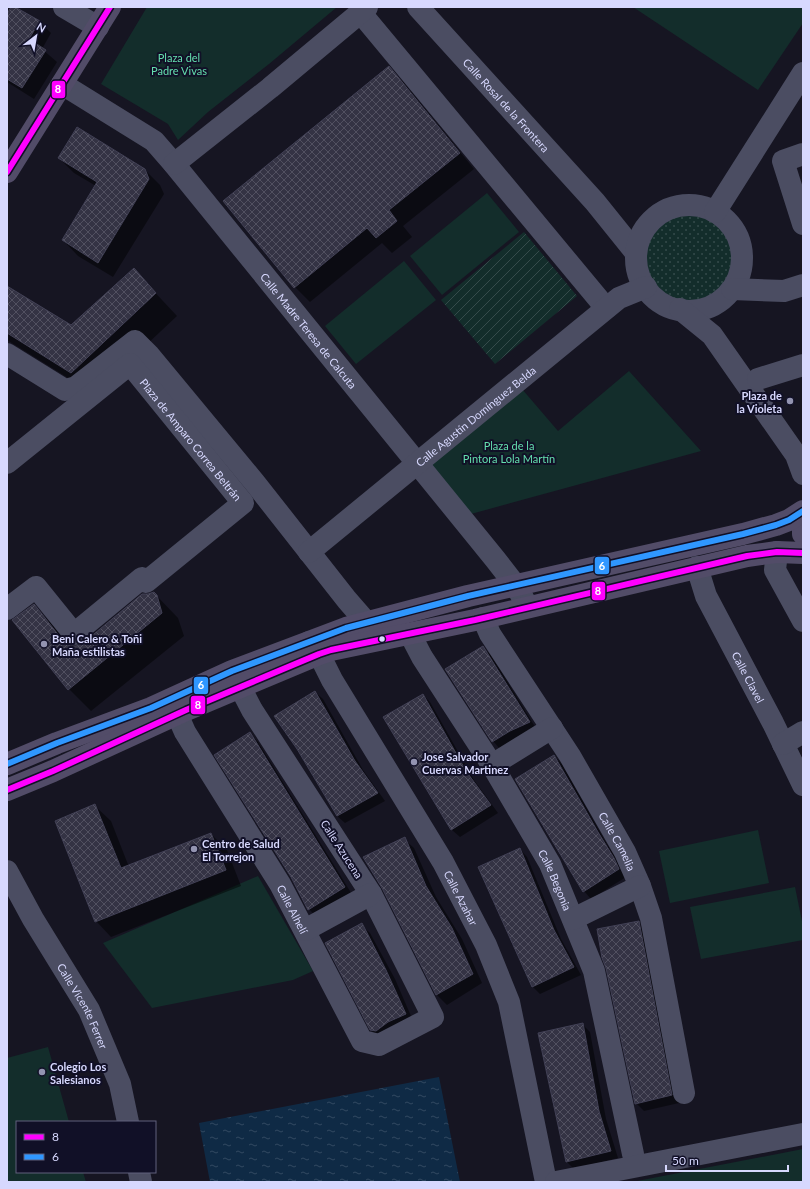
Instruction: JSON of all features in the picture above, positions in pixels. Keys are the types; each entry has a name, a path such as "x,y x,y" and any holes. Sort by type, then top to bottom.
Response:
{"main road":[{"path":"7,172 110,7"},
{"path":"7,790 53,771 240,687 314,648 346,628 468,596 743,534 776,525 789,520 803,511"},
{"path":"803,519 803,534"},
{"path":"7,780 19,774 16,760 151,708 232,671 314,648 331,650 410,634 747,556 777,552 803,553"}],"street":[{"path":"64,7 98,27"},
{"name":"Calle Rosal de la Frontera","path":"418,7 595,202 636,253"},
{"path":"174,164 270,88 364,10 606,308"},
{"path":"715,212 803,73"},
{"name":"Calle Madre Teresa de Calcuta","path":"62,84 154,141 516,586 528,607"},
{"path":"803,154 783,161 803,224"},
{"name":"Calle Rosal de la Frontera","path":"595,202 632,223 646,226"},
{"path":"680,310 696,310 710,306 722,299 732,289 740,272 742,250 740,241 731,225 715,212 701,206 686,205 671,208 657,215 646,226 636,253 638,271 646,287 655,298 680,310 712,334 801,463"},
{"path":"732,289 784,291 803,285"},
{"name":"Calle Agustín Domínguez Belda","path":"310,552 618,298 646,287"},
{"path":"710,306 712,334"},
{"path":"7,354 65,390 76,386 135,340 250,477 367,623"},
{"name":"Plaza de Amparo Correa Beltrán","path":"7,463 130,364 243,503 146,582 142,578 74,634 36,587 7,609"},
{"path":"758,379 803,365"},
{"path":"777,552 775,570 803,621"},
{"name":"Calle Clavel","path":"698,567 706,596 803,785"},
{"name":"Calle Camelia","path":"483,618 490,634 570,756 625,852 640,886 651,918 684,1093"},
{"name":"Calle Begonia","path":"410,634 422,657 492,765 550,864 594,971 633,1154"},
{"name":"Calle Azahar","path":"314,648 443,862 486,945 509,1002 546,1182"},
{"name":"Calle Azucena","path":"240,687 252,710 371,894 433,1017"},
{"name":"Calle Alhelí","path":"177,714 185,732 280,884 362,1041 379,1045 433,1017"},
{"path":"492,765 552,728"},
{"path":"783,744 803,732"},
{"name":"Calle Vicente Ferrer","path":"7,871 33,919 89,1010 120,1084 128,1121"},
{"path":"573,919 640,886"},
{"name":"Calle Vicente Ferrer","path":"7,892 33,919"},
{"path":"304,930 371,894"},
{"path":"556,1182 803,1134"}],"green space":[{"name":"Plaza del Padre Vivas","path":"147,7 337,7 269,64 208,112 178,140 168,124 101,84"},
{"path":"633,7 803,7 803,23 758,90"},
{"path":"487,193 519,232 442,295 410,256"},
{"path":"688,213 705,216 720,226 730,241 733,258 730,275 720,290 705,300 688,303 671,300 656,290 646,275 643,258 646,241 656,226 671,216"},
{"path":"524,232 577,296 495,364 441,300"},
{"path":"404,261 436,300 356,364 325,326"},
{"name":"Plaza de la Pintora Lola Martín","path":"629,371 701,451 460,517 417,463 516,382 558,431"},
{"path":"758,830 769,883 670,903 659,851"},
{"path":"258,876 313,971 293,980 152,1008 103,943"},
{"path":"795,887 803,926 803,940 701,959 690,907"},
{"path":"48,1047 69,1121 16,1121 16,1173 83,1173 86,1182 7,1182 7,1058"},
{"path":"803,1149 803,1182 632,1182"}],"water":[{"path":"439,1077 460,1182 210,1182 199,1123"}],"building":[{"path":"11,7 15,7 40,21 29,39 46,50 22,88 7,79 7,14"},
{"path":"389,66 460,153 389,210 397,221 376,238 367,228 294,288 223,201"},
{"path":"77,127 145,169 149,179 98,263 62,240 97,182 58,158"},
{"path":"134,268 156,293 71,373 7,333 7,286 71,325"},
{"path":"154,592 157,595 162,613 68,690 12,620 34,604 64,642 70,646 76,646 82,644 142,594"},
{"path":"483,646 530,722 510,731 492,742 445,669"},
{"path":"315,691 355,761 378,793 337,816 297,749 274,716"},
{"path":"423,694 466,771 491,805 451,830 383,717"},
{"path":"250,732 345,887 308,910 291,877 214,755"},
{"path":"554,755 619,869 583,892 515,779"},
{"name":"Centro de Salud El Torrejon","path":"95,804 121,868 211,833 226,870 95,922 55,821"},
{"path":"405,837 426,886 452,928 473,974 436,995 382,888 363,857"},
{"path":"520,848 554,930 574,967 532,987 478,867"},
{"path":"639,921 672,1095 635,1104 606,968 602,958 597,929"},
{"path":"362,923 406,1014 388,1022 376,1031 370,1030 325,943"},
{"path":"583,1023 599,1111 611,1151 566,1162 538,1033"}],"transit line":[{"name":"8","path":"7,172 110,7"},
{"name":"6","path":"7,764 57,743 151,708 232,671 346,628 468,596 743,534 776,525 789,520 803,511"},
{"name":"8","path":"7,790 53,771 186,710 331,650 475,620 747,556 777,552 803,553"}],"place":[{"name":"Plaza de la Violeta","path":"790,401"},
{"name":"Beni Calero & Toñi Maña estilistas","path":"44,644"},
{"name":"Jose Salvador Cuervas Martinez","path":"414,762"},
{"name":"Centro de Salud El Torrejon","path":"194,849"},
{"name":"Colegio Los Salesianos","path":"42,1072"}]}
